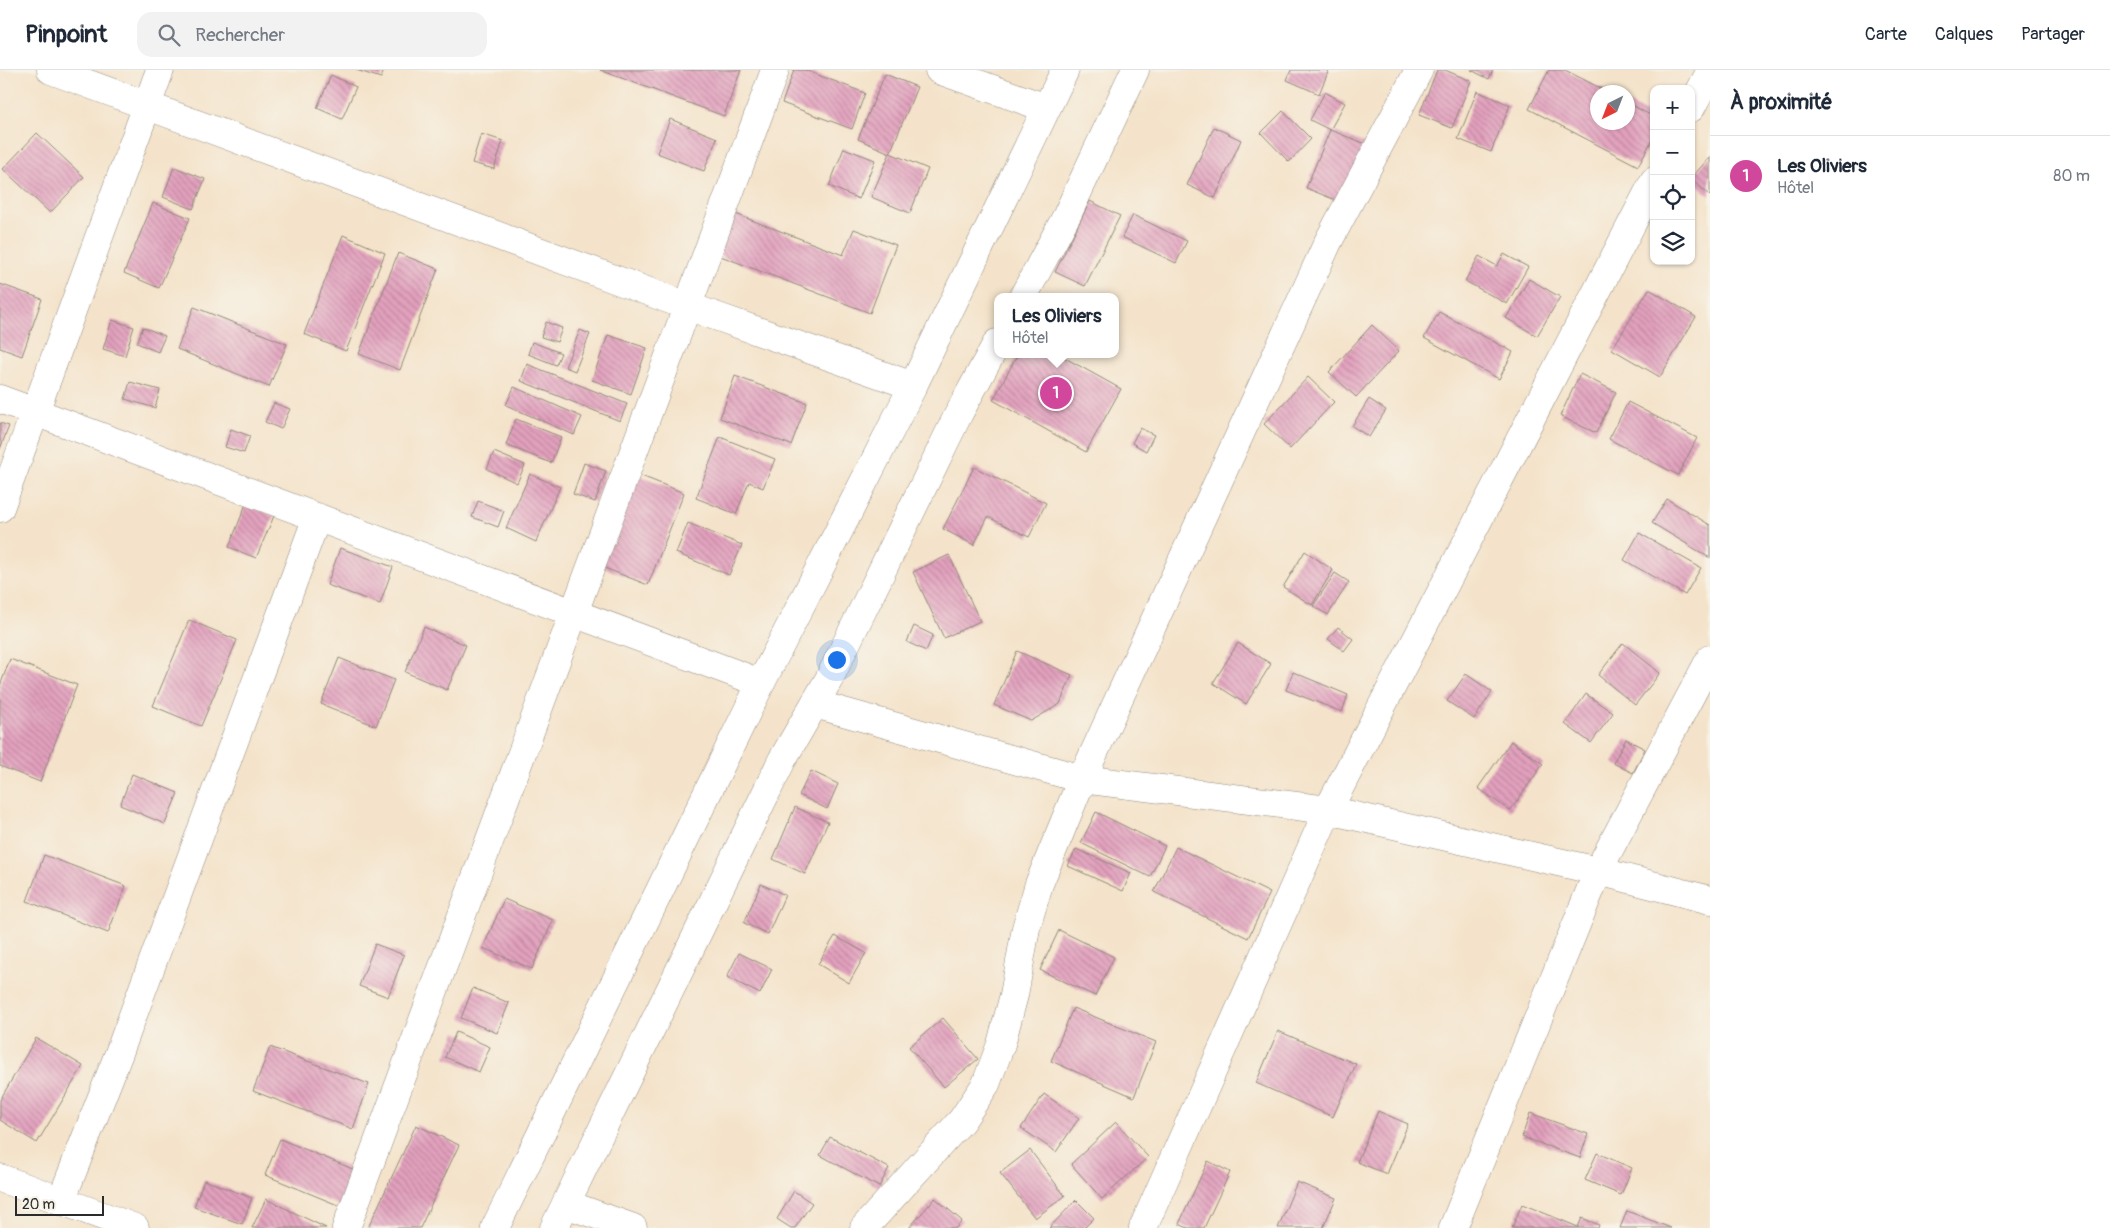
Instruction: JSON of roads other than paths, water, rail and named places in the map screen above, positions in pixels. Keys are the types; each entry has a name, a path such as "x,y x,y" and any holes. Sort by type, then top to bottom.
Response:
{"main road":[{"path":"50,70 687,306 912,386"},
{"path":"0,508 160,70"},
{"path":"346,1228 775,70"},
{"path":"939,70 1046,108"},
{"path":"495,1228 760,683 912,386 1064,70"},
{"path":"1025,293 1067,215 1135,70"},
{"path":"864,1228 962,1120 986,1084 1001,1044 1014,995 1026,928 1039,884 1082,779 1328,242 1419,70"},
{"path":"1695,100 1710,72"},
{"path":"1143,1228 1328,810 1650,189"},
{"path":"554,1228 778,769 815,704 959,413 994,349"},
{"path":"0,399 760,683"},
{"path":"61,1201 123,1043 317,517"},
{"path":"1453,1228 1598,871 1710,659"},
{"path":"815,704 1082,779 1328,810 1598,871 1710,900"},
{"path":"0,1178 61,1201 98,1222 135,1228"},
{"path":"566,1204 633,1228"}],"place":[{"name":"Les Oliviers","path":"1056,393"}]}
